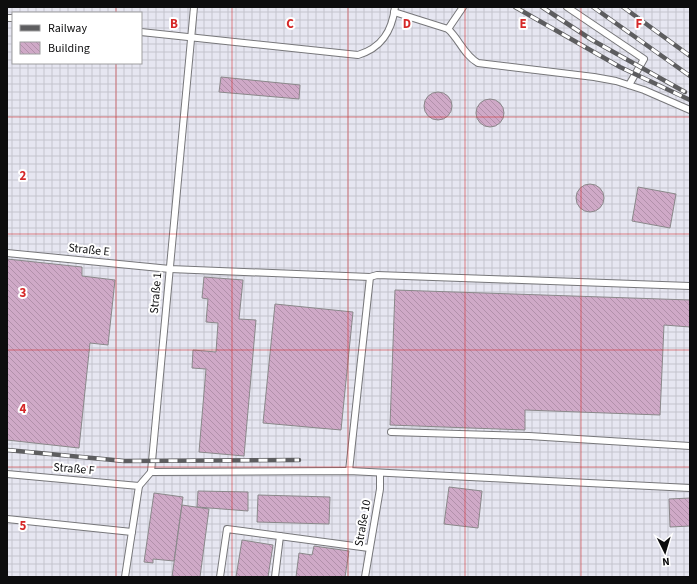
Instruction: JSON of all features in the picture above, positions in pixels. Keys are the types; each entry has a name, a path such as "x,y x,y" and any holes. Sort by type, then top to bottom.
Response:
{"lane":[{"name":"Straße 1","path":"151,472 194,7"},
{"path":"448,29 464,7"},
{"path":"568,7 644,59 629,85"},
{"path":"142,32 358,55 368,52 384,38 388,33 394,10 448,29 466,53 478,63 594,77 629,85 690,110"},
{"name":"Straße E","path":"7,253 170,269 370,277 377,274 690,286"},
{"path":"349,471 370,277"},
{"path":"391,432 529,436 690,446"},
{"path":"125,577 139,486 151,472 349,471 690,488"},
{"name":"Straße 10","path":"365,577 380,489 380,473"},
{"name":"Straße F","path":"7,474 139,486"},
{"path":"7,519 132,532"},
{"path":"220,577 227,529 369,548"},
{"path":"275,577 280,536"}],"shaded area":[{"path":"7,7 690,7 690,577 7,577"}],"building":[{"path":"221,77 300,85 299,99 219,92"},
{"path":"438,92 444,93 448,96 451,100 451,112 448,116 444,119 438,120 432,119 428,116 425,112 424,106 425,100 428,96 432,93"},
{"path":"490,99 496,100 500,103 503,107 503,119 500,123 496,126 490,127 484,126 480,123 477,119 476,113 477,107 480,103 484,100"},
{"path":"590,184 596,185 600,188 603,192 603,204 600,208 596,211 590,212 584,211 580,208 577,204 576,198 577,192 580,188 584,185"},
{"path":"638,187 676,194 670,228 632,221"},
{"path":"7,259 82,267 82,276 115,280 108,345 90,343 79,448 7,440"},
{"path":"204,277 243,280 239,319 256,320 244,456 199,452 206,369 192,368 193,350 216,352 218,323 206,322 208,299 202,298"},
{"path":"395,290 690,300 690,327 664,325 660,415 525,410 525,430 390,425"},
{"path":"275,304 353,312 341,430 263,423"},
{"path":"449,487 482,491 478,528 444,524"},
{"path":"198,491 248,492 248,511 197,507"},
{"path":"154,493 183,497 174,561 153,559 153,563 144,562"},
{"path":"258,495 330,497 329,524 257,522"},
{"path":"690,498 690,526 670,527 669,499"},
{"path":"182,505 209,509 200,577 172,577"},
{"path":"242,540 273,545 268,577 236,577"},
{"path":"314,546 349,551 345,577 296,577 299,553 312,555"}],"railway":[{"path":"515,7 620,67 690,100"},
{"path":"542,7 592,40 685,92"},
{"path":"593,7 690,76"},
{"path":"623,7 690,56"},
{"path":"7,450 124,461 299,460"}]}
